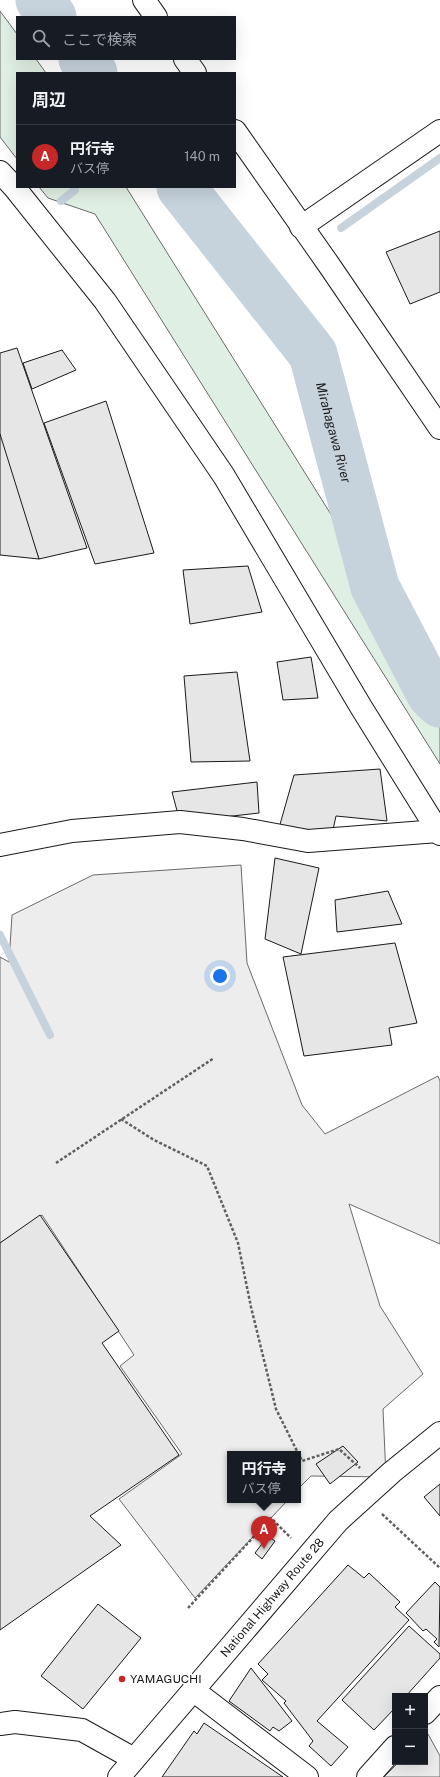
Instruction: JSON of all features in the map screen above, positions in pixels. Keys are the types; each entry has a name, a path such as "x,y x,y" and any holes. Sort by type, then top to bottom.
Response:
{"main road":[{"path":"144,0 155,16"},
{"path":"186,60 194,72"},
{"path":"236,132 440,428"},
{"path":"302,227 440,132"},
{"path":"0,845 72,831 180,822 243,829 308,841 439,832 361,707 224,476 105,301 5,184"},
{"name":"National Highway Route 28","path":"119,1777 338,1521 440,1433"},
{"path":"193,1690 307,1777"},
{"path":"428,1711 440,1697"},
{"path":"0,1724 15,1722 82,1730 134,1758"},
{"path":"368,1777 392,1750"}],"path":[{"path":"56,1163 214,1058"},
{"path":"121,1119 154,1140 207,1166 238,1243 251,1307 276,1409 297,1451"},
{"path":"301,1460 302,1462 339,1449 371,1491 440,1568"},
{"path":"188,1608 271,1518"}],"green space":[{"path":"0,11 16,33 16,60 37,60 45,72 16,72 16,158 0,137"},
{"path":"40,188 127,188 347,540 363,584 418,692 440,724 440,764 95,214 48,198"}],"shaded area":[{"path":"241,865 247,963 302,1105 325,1134 438,1076 440,1081 440,1244 349,1204 380,1306 423,1374 383,1409 386,1477 311,1476 301,1486 301,1451 227,1451 227,1503 285,1503 195,1598 119,1499 182,1454 120,1366 134,1355 42,1215 0,1243 0,957 9,962 12,915 93,875"},
{"path":"428,1734 440,1756 440,1777 384,1777 396,1765 428,1765"}],"building":[{"path":"440,231 440,292 410,304 386,252"},
{"path":"17,348 87,548 39,559 0,448 0,353"},
{"path":"62,350 76,370 32,389 23,363"},
{"path":"106,401 154,553 95,564 44,423"},
{"path":"0,434 39,559 0,555"},
{"path":"248,566 262,612 190,624 183,570"},
{"path":"311,657 318,698 283,700 277,662"},
{"path":"237,672 250,761 191,762 184,676"},
{"path":"380,769 387,821 336,816 331,839 277,835 294,775"},
{"path":"257,782 259,813 180,822 172,792"},
{"path":"275,858 319,868 301,954 265,939"},
{"path":"388,891 402,924 337,932 335,900"},
{"path":"395,943 417,1023 389,1028 392,1045 304,1056 283,957"},
{"path":"40,1215 119,1331 102,1343 179,1455 90,1516 121,1545 0,1630 0,1243"},
{"path":"343,1446 358,1462 330,1484 316,1464"},
{"path":"440,1484 440,1516 424,1497"},
{"path":"268,1536 275,1541 262,1559 255,1553"},
{"path":"348,1565 364,1578 369,1573 400,1602 395,1607 409,1620 317,1721 348,1747 331,1766 309,1746 313,1741 284,1703 286,1701 262,1680 268,1674 258,1664"},
{"path":"435,1582 440,1587 439,1647 434,1642 437,1639 426,1629 423,1631 406,1613"},
{"path":"98,1604 141,1638 83,1709 41,1676"},
{"path":"409,1626 440,1654 440,1658 409,1693 392,1693 392,1711 374,1730 342,1700"},
{"path":"251,1668 292,1721 279,1731 273,1727 270,1731 229,1701"},
{"path":"204,1723 283,1777 162,1777 194,1731 197,1734"}],"waterway":[{"name":"Mirahagawa River","path":"40,0 51,16"},
{"name":"Mirahagawa River","path":"84,60 92,72"},
{"path":"341,228 440,158"},
{"path":"61,201 75,190 74,188"},
{"name":"Mirahagawa River","path":"182,188 313,354 375,587 431,694 440,703"},
{"path":"0,935 50,1035"}],"place":[{"name":"円行寺","path":"264,1549"},
{"name":"YAMAGUCHI","path":"122,1679"}]}
